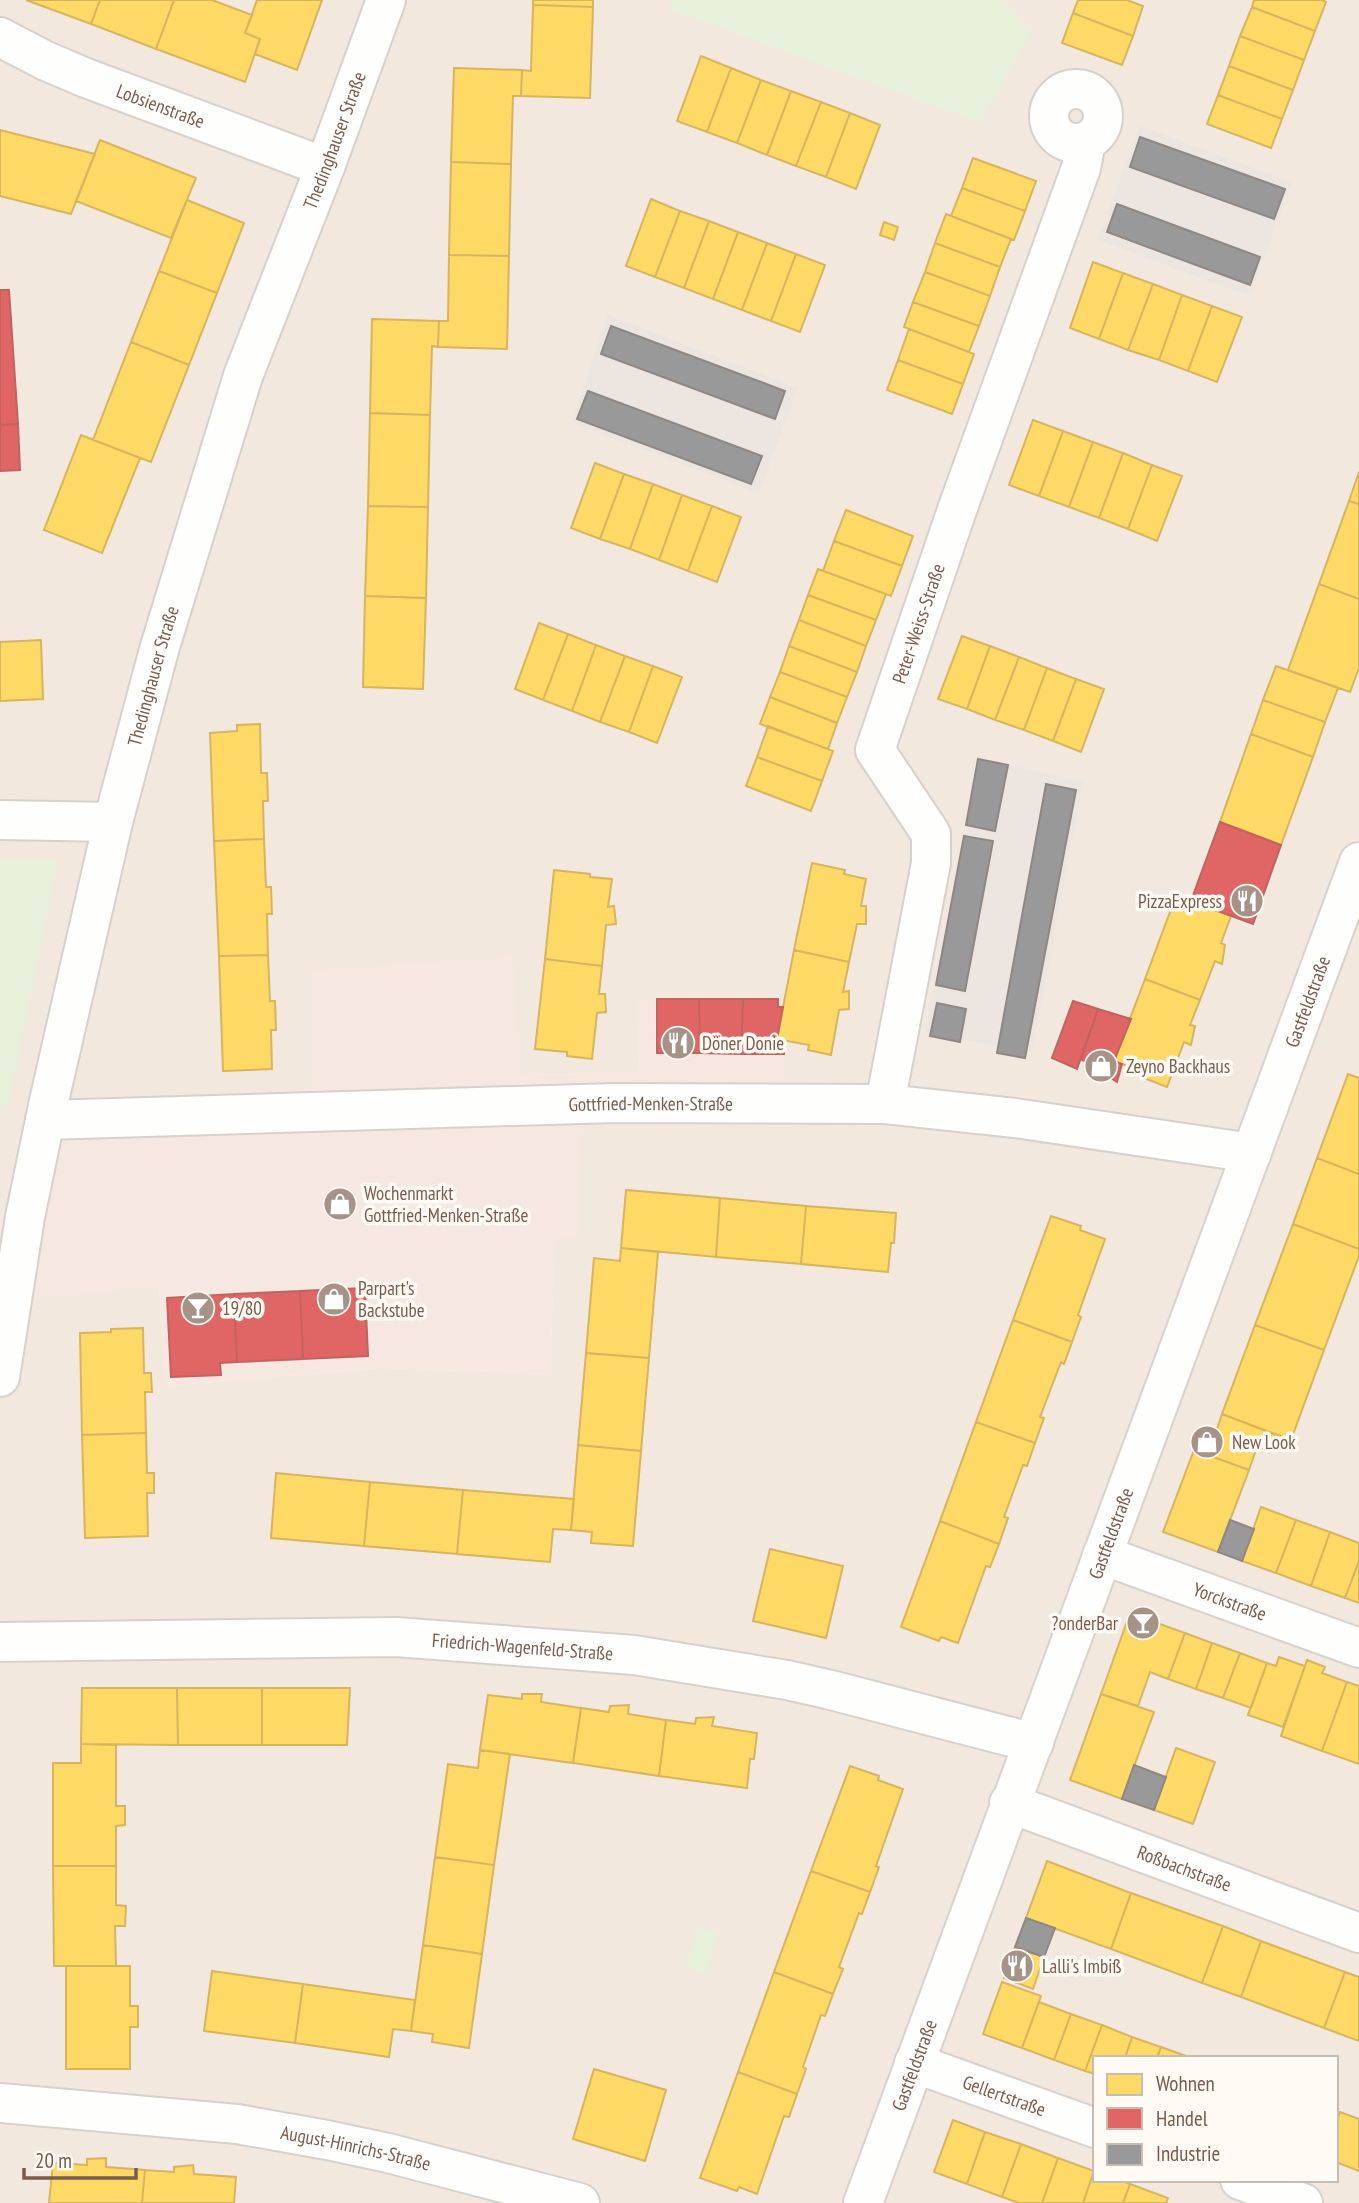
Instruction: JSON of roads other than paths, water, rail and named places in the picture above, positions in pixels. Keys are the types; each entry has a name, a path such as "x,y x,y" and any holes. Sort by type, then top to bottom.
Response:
{"street":[{"name":"Thedinghauser Straße","path":"0,1377 25,1217 45,1121 113,822 159,650 227,425 386,0"},
{"name":"Lobsienstraße","path":"0,37 86,78 325,167"},
{"name":"Peter-Weiss-Straße","path":"885,1104 931,863 931,834 875,750 957,510 1081,168 1086,142"},
{"path":"0,820 113,822"},
{"name":"Gastfeldstraße","path":"863,2203 1359,862"},
{"name":"Gottfried-Menken-Straße","path":"45,1121 614,1104 885,1104 1016,1118 1252,1153"},
{"name":"Yorckstraße","path":"1102,1555 1359,1648"},
{"name":"Friedrich-Wagenfeld-Straße","path":"0,1642 396,1637 634,1655 787,1680 1034,1743"},
{"name":"Roßbachstraße","path":"1009,1803 1359,1933"},
{"name":"Gellertstraße","path":"914,2063 1093,2127"},
{"name":"August-Hinrichs-Straße","path":"0,2103 237,2124 388,2153 580,2203"},
{"path":"1245,2182 1303,2203"}],"place":[{"name":"PizzaExpress","path":"1247,901"},
{"name":"Döner Donie","path":"678,1043"},
{"name":"Zeyno Backhaus","path":"1101,1066"},
{"name":"Wochenmarkt Gottfried-Menken-Straße","path":"340,1204"},
{"name":"Parpart's Backstube","path":"334,1299"},
{"name":"19/80","path":"198,1308"},
{"name":"New Look","path":"1207,1442"},
{"name":"?onderBar","path":"1143,1623"},
{"name":"Lalli's Imbiß","path":"1017,1966"}]}
